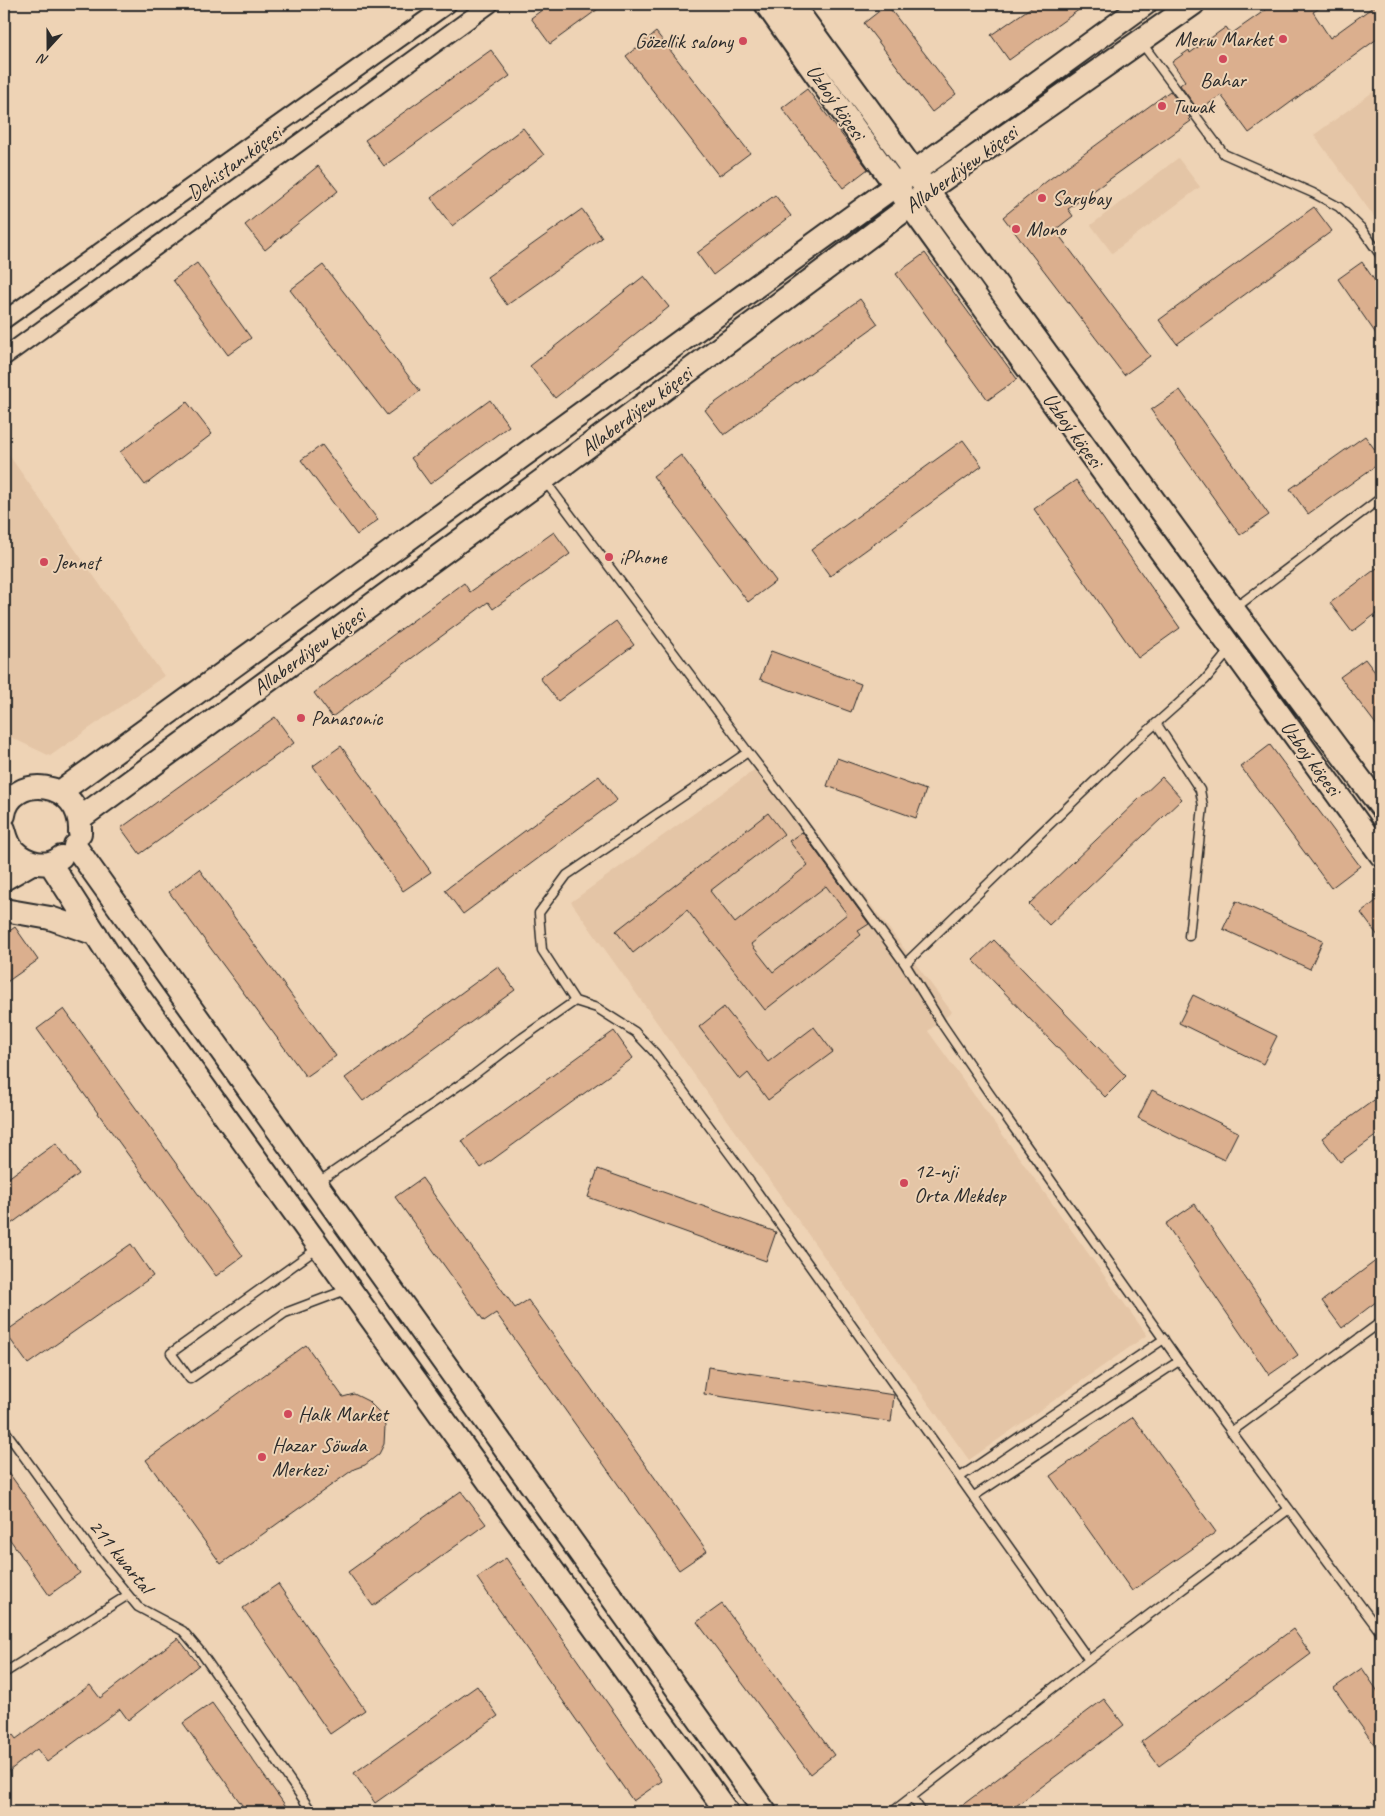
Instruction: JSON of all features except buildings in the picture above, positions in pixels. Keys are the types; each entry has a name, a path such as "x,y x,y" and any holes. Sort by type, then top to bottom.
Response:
{"street":[{"name":"Dehistan köçesi","path":"4,320 448,4"},
{"name":"Dehistan köçesi","path":"4,357 490,4"},
{"name":"Uzboý köçesi","path":"766,4 895,186 1232,647 1381,855"},
{"name":"Uzboý köçesi","path":"792,4 1233,609 1381,807"},
{"name":"Allaberdiýew köçesi","path":"60,792 1145,4"},
{"name":"Allaberdiýew köçesi","path":"79,819 544,479 910,206 928,190 1193,4"},
{"path":"4,879 41,863 57,860 76,846 79,836 79,819 73,803 60,792 45,787 29,788 7,803"},
{"path":"5,839 14,851 41,863 96,934 727,1812"},
{"path":"76,846 765,1812"},
{"path":"4,910 50,918 96,934"}],"lane":[{"path":"1141,41 1224,154 1313,193 1339,207 1361,228 1381,256"},
{"path":"544,479 795,813 905,964 942,1024 989,1093 1179,1361 1381,1633"},
{"path":"1233,609 1381,498"},
{"path":"905,964 1156,723 1205,680 1232,647"},
{"path":"1156,723 1200,790 1203,806 1189,936"},
{"path":"748,752 566,875 539,913 542,950 575,1001 597,1008 620,1022 635,1032 655,1053 743,1172 1089,1660"},
{"path":"316,1184 471,1077 575,1001"},
{"path":"320,1247 171,1353 190,1379 285,1313 350,1289"},
{"path":"1231,1432 1381,1322"},
{"path":"960,1477 1164,1339"},
{"path":"974,1496 1179,1361"},
{"name":"211 kwartal","path":"4,1430 92,1551 138,1607 183,1631 200,1651 312,1812"},
{"path":"892,1812 1289,1509"},
{"path":"4,1673 128,1594"},
{"path":"911,1796 922,1812"}],"shaded area":[{"path":"1381,86 1381,226 1314,135"},
{"path":"1178,158 1200,187 1112,253 1091,225"},
{"name":"Jennet","path":"4,448 164,676 50,756 4,734"},
{"name":"12-nji Orta Mekdep","path":"764,763 952,1012 928,1031 1147,1335 969,1460 571,902"}],"place":[{"name":"Merw Market","path":"1283,39"},
{"name":"Gözellik salony","path":"743,41"},
{"name":"Bahar","path":"1223,59"},
{"name":"Tuwak","path":"1162,106"},
{"name":"Sarybay","path":"1042,198"},
{"name":"Mono","path":"1016,229"},
{"name":"iPhone","path":"609,557"},
{"name":"Jennet","path":"44,562"},
{"name":"Panasonic","path":"301,718"},
{"name":"12-nji Orta Mekdep","path":"904,1183"},
{"name":"Halk Market","path":"288,1414"},
{"name":"Hazar Söwda Merkezi","path":"262,1457"}]}
